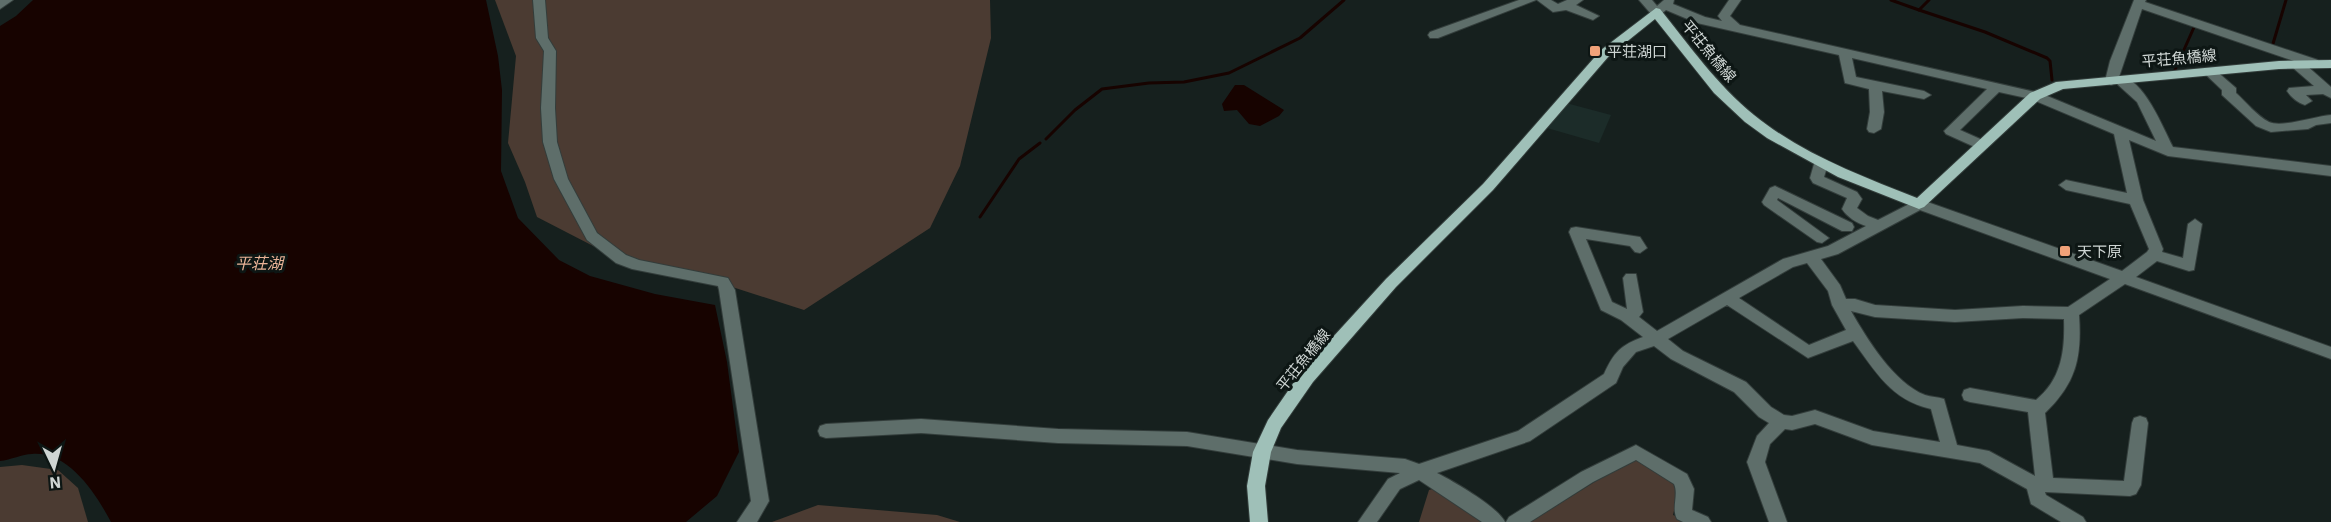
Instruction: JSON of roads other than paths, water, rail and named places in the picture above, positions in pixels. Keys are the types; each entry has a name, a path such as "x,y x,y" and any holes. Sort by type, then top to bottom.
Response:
{"main road":[{"name":"平荘魚橋線","path":"1259,522 1256,486 1262,452 1274,425 1307,377 1410,263 1488,187 1605,53 1664,6 1738,109 1780,142 1821,164 1920,204 2035,96 2061,85 2297,64 2331,64"}],"street":[{"path":"0,5 7,0"},
{"path":"539,0 542,38 550,51 548,108 550,142 561,179 592,237 621,259 638,265 723,282 727,290 760,501 746,522"},
{"path":"1436,30 1530,0"},
{"path":"1543,0 1557,9 1571,3 1593,16"},
{"path":"1645,0 1701,20 2035,96 2168,151 2331,171"},
{"path":"1735,0 1724,16 1737,28"},
{"path":"2168,151 2143,100 2116,81 2116,61 2139,2 2313,63"},
{"path":"1845,53 1850,80 1875,87 1924,95"},
{"path":"2297,64 2329,92"},
{"path":"2209,72 2248,111 2271,128 2308,125 2312,121 2331,119"},
{"path":"1874,129 1877,112 1875,87"},
{"path":"1982,145 1952,130 1997,87"},
{"path":"2305,100 2294,91 2329,92"},
{"path":"1840,305 1855,305 1875,311 1954,316 2023,312 2071,313 2154,255 2156,249 2154,239 2143,220 2136,200 2120,131"},
{"path":"1821,164 1817,179 1852,195 1855,199 1849,209 1863,220 1881,226"},
{"path":"2066,185 2136,200"},
{"path":"1822,238 1769,202 1775,191 1846,227"},
{"path":"1367,522 1394,484 1420,471 1524,436 1610,378 1617,363 1630,348 1656,339 1788,263 1833,250 1920,204 2331,352"},
{"path":"1863,220 1822,238 1811,248 1814,257 1835,289 1840,305 1856,333 1893,383 1920,400 1938,404 1950,449"},
{"path":"2154,255 2189,266 2195,224"},
{"path":"1640,248 1635,241 1576,232 1606,306 1627,316 1677,355 1740,387 1765,412 1781,423"},
{"path":"1627,316 1635,312 1631,278"},
{"path":"1726,297 1808,351 1856,333"},
{"path":"2071,313 2073,340 2067,371 2054,395 2036,411 2041,485 2037,499 2077,522"},
{"path":"1970,395 2038,407"},
{"path":"1778,522 1756,462 1763,441 1781,423 1815,417 1872,438 1983,456 2041,485 2130,489 2140,423"},
{"path":"826,431 921,426 1058,436 1187,438 1262,452 1405,466 1420,471 1496,522"},
{"path":"1515,522 1587,477 1636,452 1681,479 1685,489 1683,514 1702,522"}],"water":[{"name":"平荘湖","path":"33,0 486,0 498,56 502,90 501,171 518,218 559,260 590,276 655,294 715,305 727,362 739,452 717,496 686,522 111,522 98,499 80,476 58,459 32,454 0,461 0,26 16,16"},
{"path":"1235,85 1244,85 1284,110 1279,116 1260,126 1249,124 1237,110 1224,111 1222,104"}],"waterway":[{"path":"1046,139 1075,110 1102,89 1149,83 1184,82 1229,73 1300,38 1344,0"},
{"path":"1891,0 1919,10"},
{"path":"1919,10 1929,0"},
{"path":"2272,47 2286,0"},
{"path":"1919,10 1985,32 2047,58 2050,61 2052,80"},
{"path":"2175,70 2195,25"},
{"path":"980,217 1019,159 1040,143"}],"place":[{"name":"平荘湖口","path":"1595,51"},
{"name":"天下原","path":"2065,251"}]}
